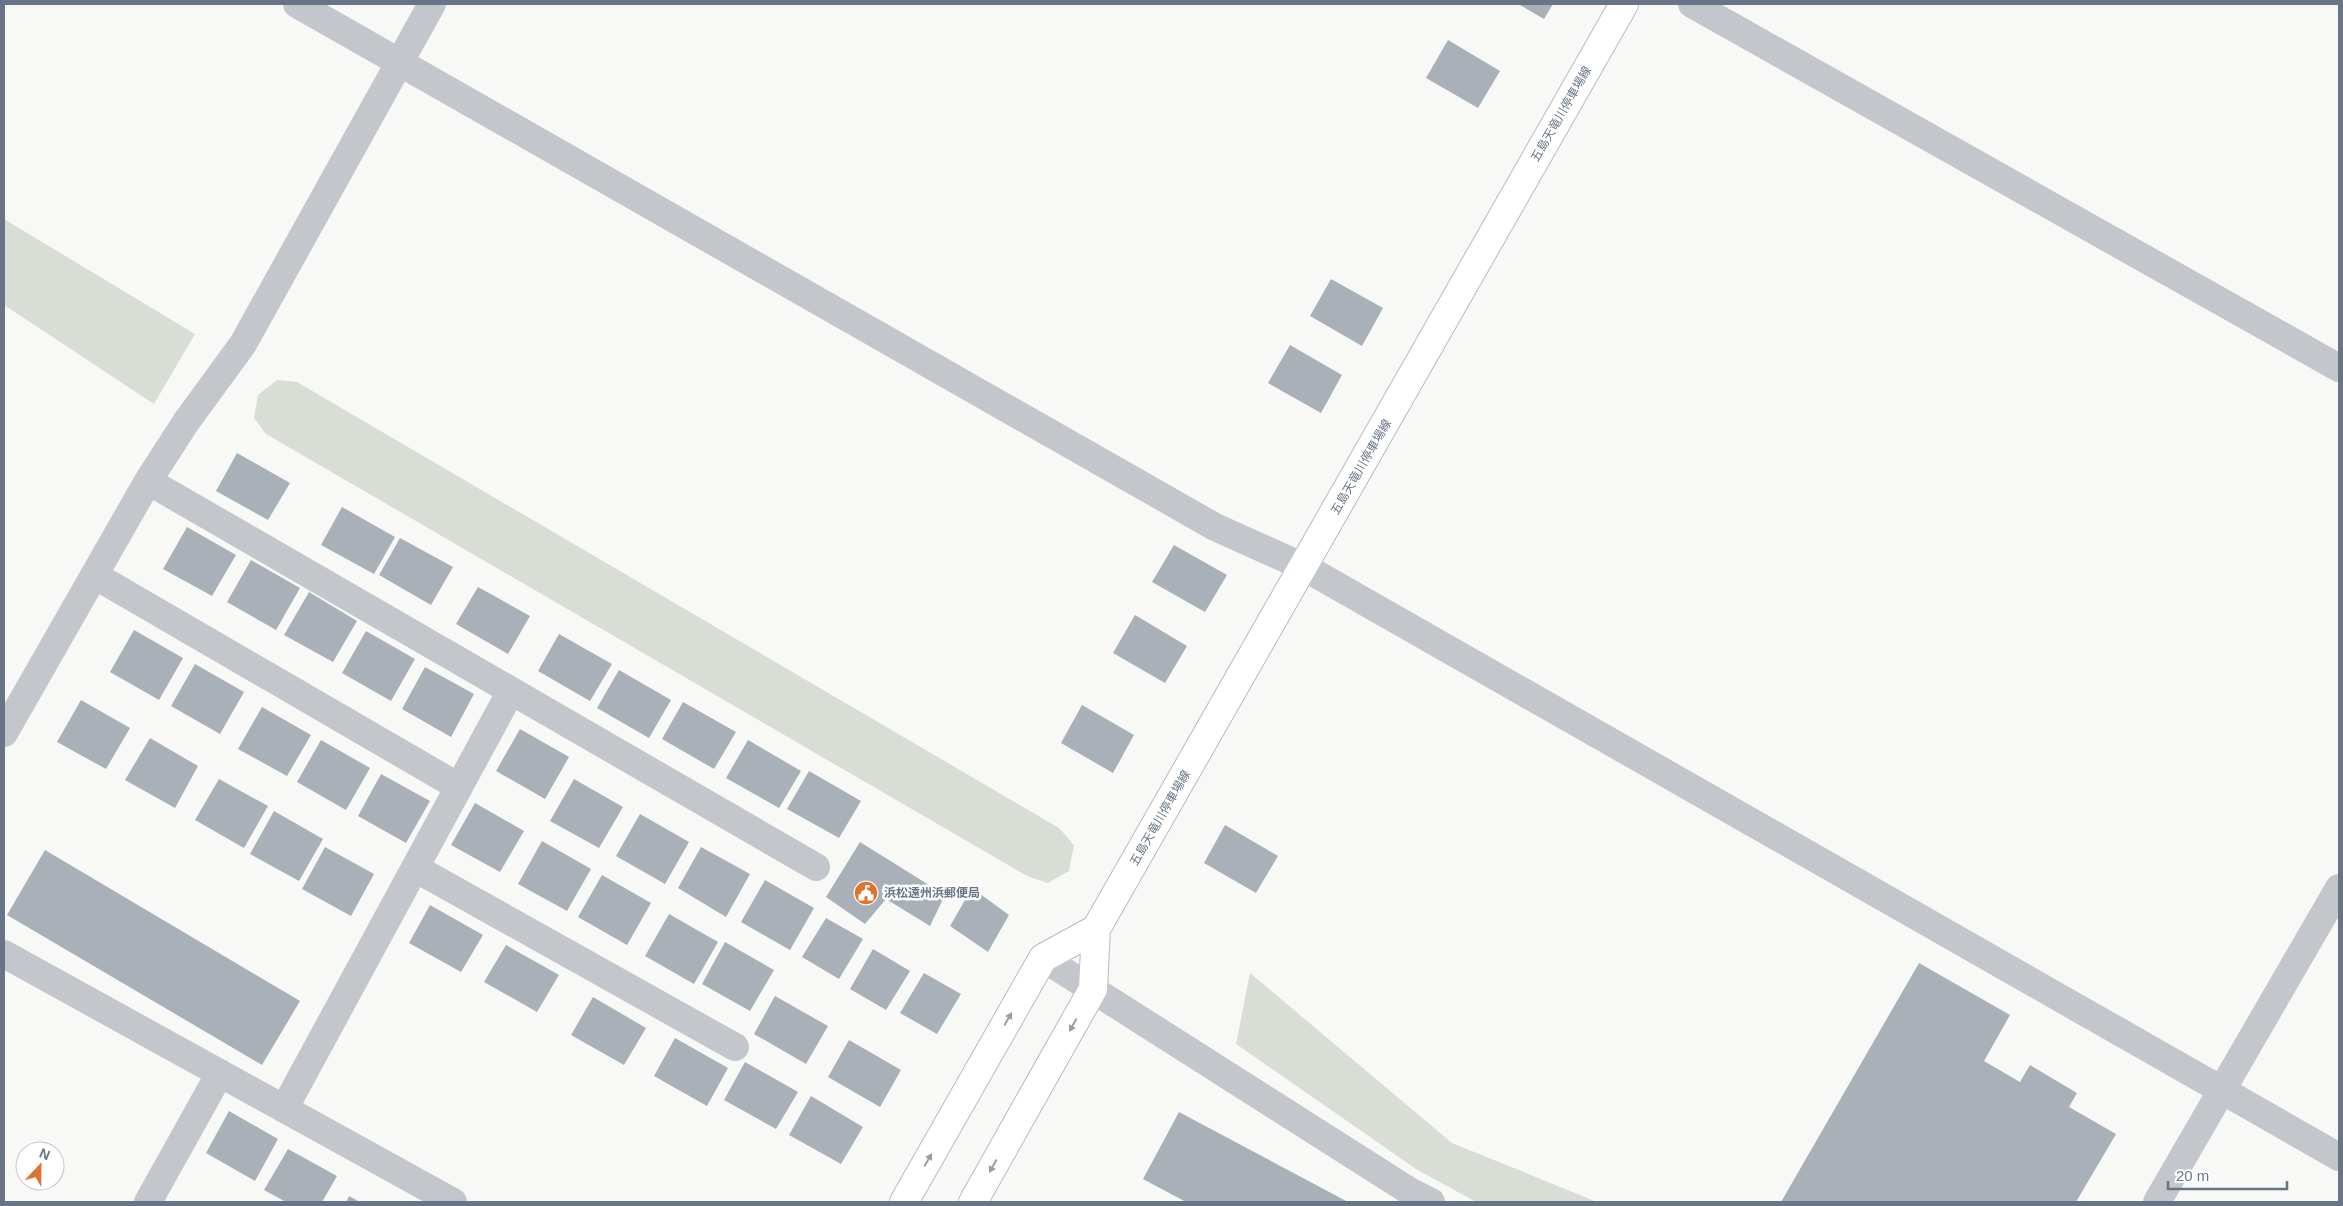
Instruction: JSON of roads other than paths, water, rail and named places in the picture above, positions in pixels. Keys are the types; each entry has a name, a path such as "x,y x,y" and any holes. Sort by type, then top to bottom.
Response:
{"main road":[{"name":"五島天竜川停車場線","path":"973,1202 1093,989 1096,929 1624,4"},
{"path":"904,1202 1043,958 1096,929"}],"street":[{"path":"297,4 1215,527 1304,567 2339,1157"},
{"path":"4,733 148,480 186,422 244,344 432,4"},
{"path":"1692,4 2339,368"},
{"path":"148,480 816,867"},
{"path":"94,575 458,787"},
{"path":"284,1109 511,691"},
{"path":"415,868 735,1047"},
{"path":"2157,1202 2339,888"},
{"path":"4,954 453,1202"},
{"path":"1043,958 1411,1192 1431,1202"},
{"path":"148,1202 220,1073"}],"place":[{"name":"浜松遠州浜郵便局","path":"866,893"}]}
